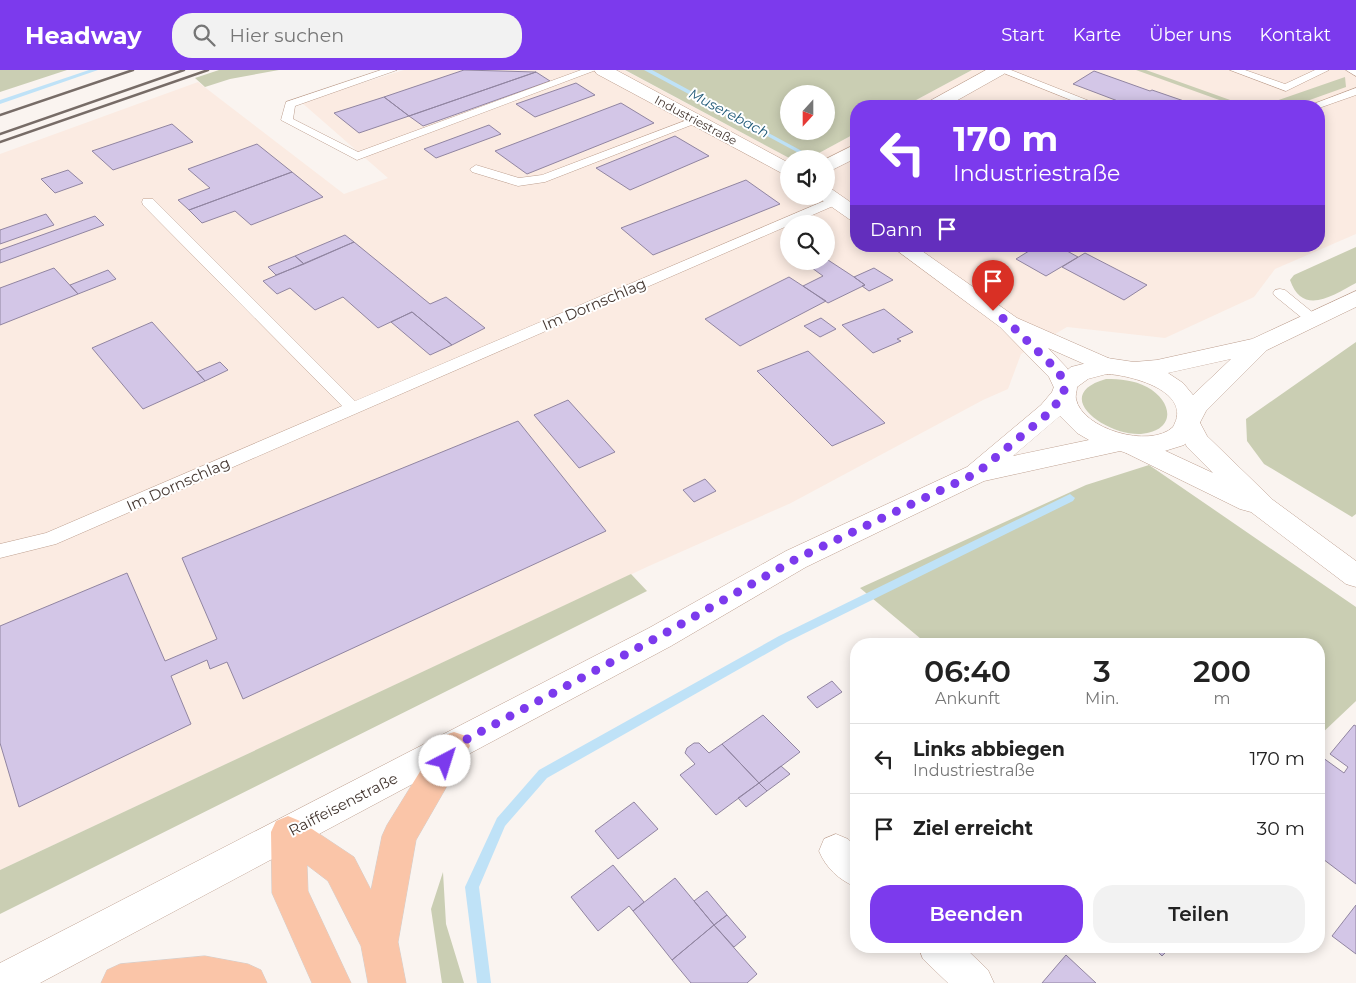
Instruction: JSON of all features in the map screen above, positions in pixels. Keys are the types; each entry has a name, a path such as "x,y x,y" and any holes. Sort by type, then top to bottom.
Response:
{"main road":[{"path":"379,942 399,836 454,746"},
{"path":"288,832 340,869 379,942 387,983"},
{"path":"288,832 290,893 332,983"},
{"path":"120,983 204,975 248,983"}],"street":[{"name":"Industriestraße","path":"603,70 780,165"},
{"path":"945,100 999,70"},
{"path":"835,162 850,153"},
{"path":"835,200 850,211"},
{"path":"909,252 1008,322 1059,372 1065,404 1078,423 1102,438 1124,444 1263,508"},
{"path":"1064,391 1071,378 1081,372 1107,366 1133,369 1157,368 1259,345 1356,298"},
{"path":"1008,322 1044,335 1107,366"},
{"path":"1124,444 1163,444 1179,435 1200,401 1233,372 1259,345"},
{"path":"1133,369 1150,374 1171,387 1185,404 1196,441 1263,508 1356,576"},
{"name":"Raiffeisenstraße","path":"977,473 1050,412 1064,391"},
{"name":"Raiffeisenstraße","path":"1,983 454,746 660,636 796,559 977,473 1124,444"},
{"path":"943,953 975,983"}],"lane":[{"path":"392,70 290,104 287,120 357,156 591,70"},
{"path":"999,70 1080,100"},
{"path":"1236,70 1286,88 1324,70"},
{"path":"1351,70 1356,73"},
{"path":"1325,102 1356,91"},
{"path":"476,169 518,182 544,178 695,120"},
{"path":"148,202 353,408"},
{"name":"Im Dornschlag","path":"0,551 50,539 353,408 813,205"},
{"path":"1280,293 1312,319"}],"shaded area":[{"path":"404,70 624,70 780,153 780,205 835,205 835,150 825,150 850,136 850,252 1314,252 1275,269 1254,297 1165,338 1067,327 1021,354 1008,389 983,400 791,503 649,566 0,870 0,154 198,82 344,194 388,178 301,102"},
{"path":"972,70 1356,70 1356,234 1325,247 1325,100 916,100"}],"green space":[{"path":"0,70 67,70 0,92"},
{"path":"219,70 279,70 230,79 205,87 195,78"},
{"path":"625,70 972,70 916,100 850,100 850,136 825,150 780,150 780,153"},
{"path":"1136,70 1146,70 1230,100 1219,100"},
{"path":"1345,77 1346,87 1310,100 1278,100"},
{"path":"1356,247 1356,283 1338,293 1319,300 1303,298 1296,291 1290,280 1294,275"},
{"path":"1356,342 1356,514 1352,517 1264,464 1247,441 1246,419"},
{"path":"1106,379 1137,383 1156,393 1166,408 1165,422 1160,428 1152,432 1141,434 1127,433 1100,422 1089,413 1083,404 1082,395 1090,386"},
{"path":"1149,465 1356,607 1356,701 1325,730 1325,638 920,638 860,588 1086,485"},
{"path":"631,574 647,591 0,914 0,870"},
{"path":"443,872 446,924 464,983 442,983 431,909"}],"building":[{"path":"464,70 536,72 409,116 384,97"},
{"path":"1094,71 1181,100 1115,100 1073,84"},
{"path":"536,72 550,81 423,126 409,116"},
{"path":"576,83 595,95 535,117 516,104"},
{"path":"384,97 409,116 359,133 334,113"},
{"path":"621,103 654,123 527,174 495,151"},
{"path":"172,124 193,142 113,170 92,151"},
{"path":"489,125 501,134 436,158 424,149"},
{"path":"675,136 709,156 630,190 596,168"},
{"path":"257,144 292,172 189,210 178,200 210,188 188,169"},
{"path":"68,170 83,183 55,193 41,179"},
{"path":"292,172 323,197 251,225 235,211 202,223 189,210"},
{"path":"746,180 780,204 653,255 621,228"},
{"path":"46,214 54,225 0,244 0,230"},
{"path":"95,216 104,225 0,263 0,250"},
{"path":"345,235 354,242 304,264 295,256"},
{"path":"354,242 430,304 446,297 485,328 452,345 412,312 378,328 343,297 315,310 290,288 277,294 263,281"},
{"path":"1027,252 1069,252 1078,257 1046,276 1016,259"},
{"path":"1085,253 1147,285 1124,300 1062,267"},
{"path":"295,256 304,264 276,275 268,267"},
{"path":"835,265 865,285 828,303 803,286 823,276 815,270 835,270"},
{"path":"54,268 78,294 0,325 0,288"},
{"path":"874,268 893,280 869,291 862,286 865,285 854,277"},
{"path":"108,270 116,279 78,294 70,285"},
{"path":"789,277 826,301 740,346 705,319"},
{"path":"884,309 913,332 897,339 901,341 873,353 842,325"},
{"path":"412,312 452,345 430,355 391,322"},
{"path":"821,318 836,329 820,337 804,326"},
{"path":"152,322 205,381 143,409 92,348"},
{"path":"808,351 885,423 832,446 757,371"},
{"path":"220,362 228,370 205,381 197,372"},
{"path":"568,400 615,452 579,468 534,415"},
{"path":"518,421 606,531 243,699 227,662 210,669 207,660 171,676 191,724 19,807 0,743 0,626 127,573 165,661 217,639 182,558"},
{"path":"705,479 716,491 694,502 683,490"},
{"path":"832,681 842,692 817,708 807,697"},
{"path":"763,715 800,752 759,783 722,744"},
{"path":"1354,725 1356,726 1356,884 1325,861 1325,759 1344,773 1348,767 1330,754"},
{"path":"694,743 699,743 709,753 722,744 759,783 716,815 680,775 695,764 685,753 687,748"},
{"path":"781,766 790,774 767,791 759,783"},
{"path":"759,783 767,791 746,807 738,798"},
{"path":"634,802 658,829 618,859 595,831"},
{"path":"613,865 644,902 633,911 629,906 598,931 571,897"},
{"path":"675,878 714,925 672,960 633,911"},
{"path":"707,891 727,915 714,925 694,901"},
{"path":"1356,905 1356,954 1332,936"},
{"path":"727,915 746,937 734,947 714,925"},
{"path":"714,925 757,974 747,983 691,983 672,960"},
{"path":"1066,955 1096,983 1042,983"}],"waterway":[{"path":"0,102 95,70"},
{"name":"Muserebach","path":"647,70 797,150"},
{"path":"484,983 472,887 501,822 543,774 783,639 1070,498"}],"railway":[{"path":"0,115 133,70"},
{"path":"0,134 184,70"},
{"path":"0,142 208,70"}],"route":[{"path":"445,761 454,746 660,636 796,559 977,473 1050,412 1063,395 1065,386 1059,372 1008,322 993,311"}]}
